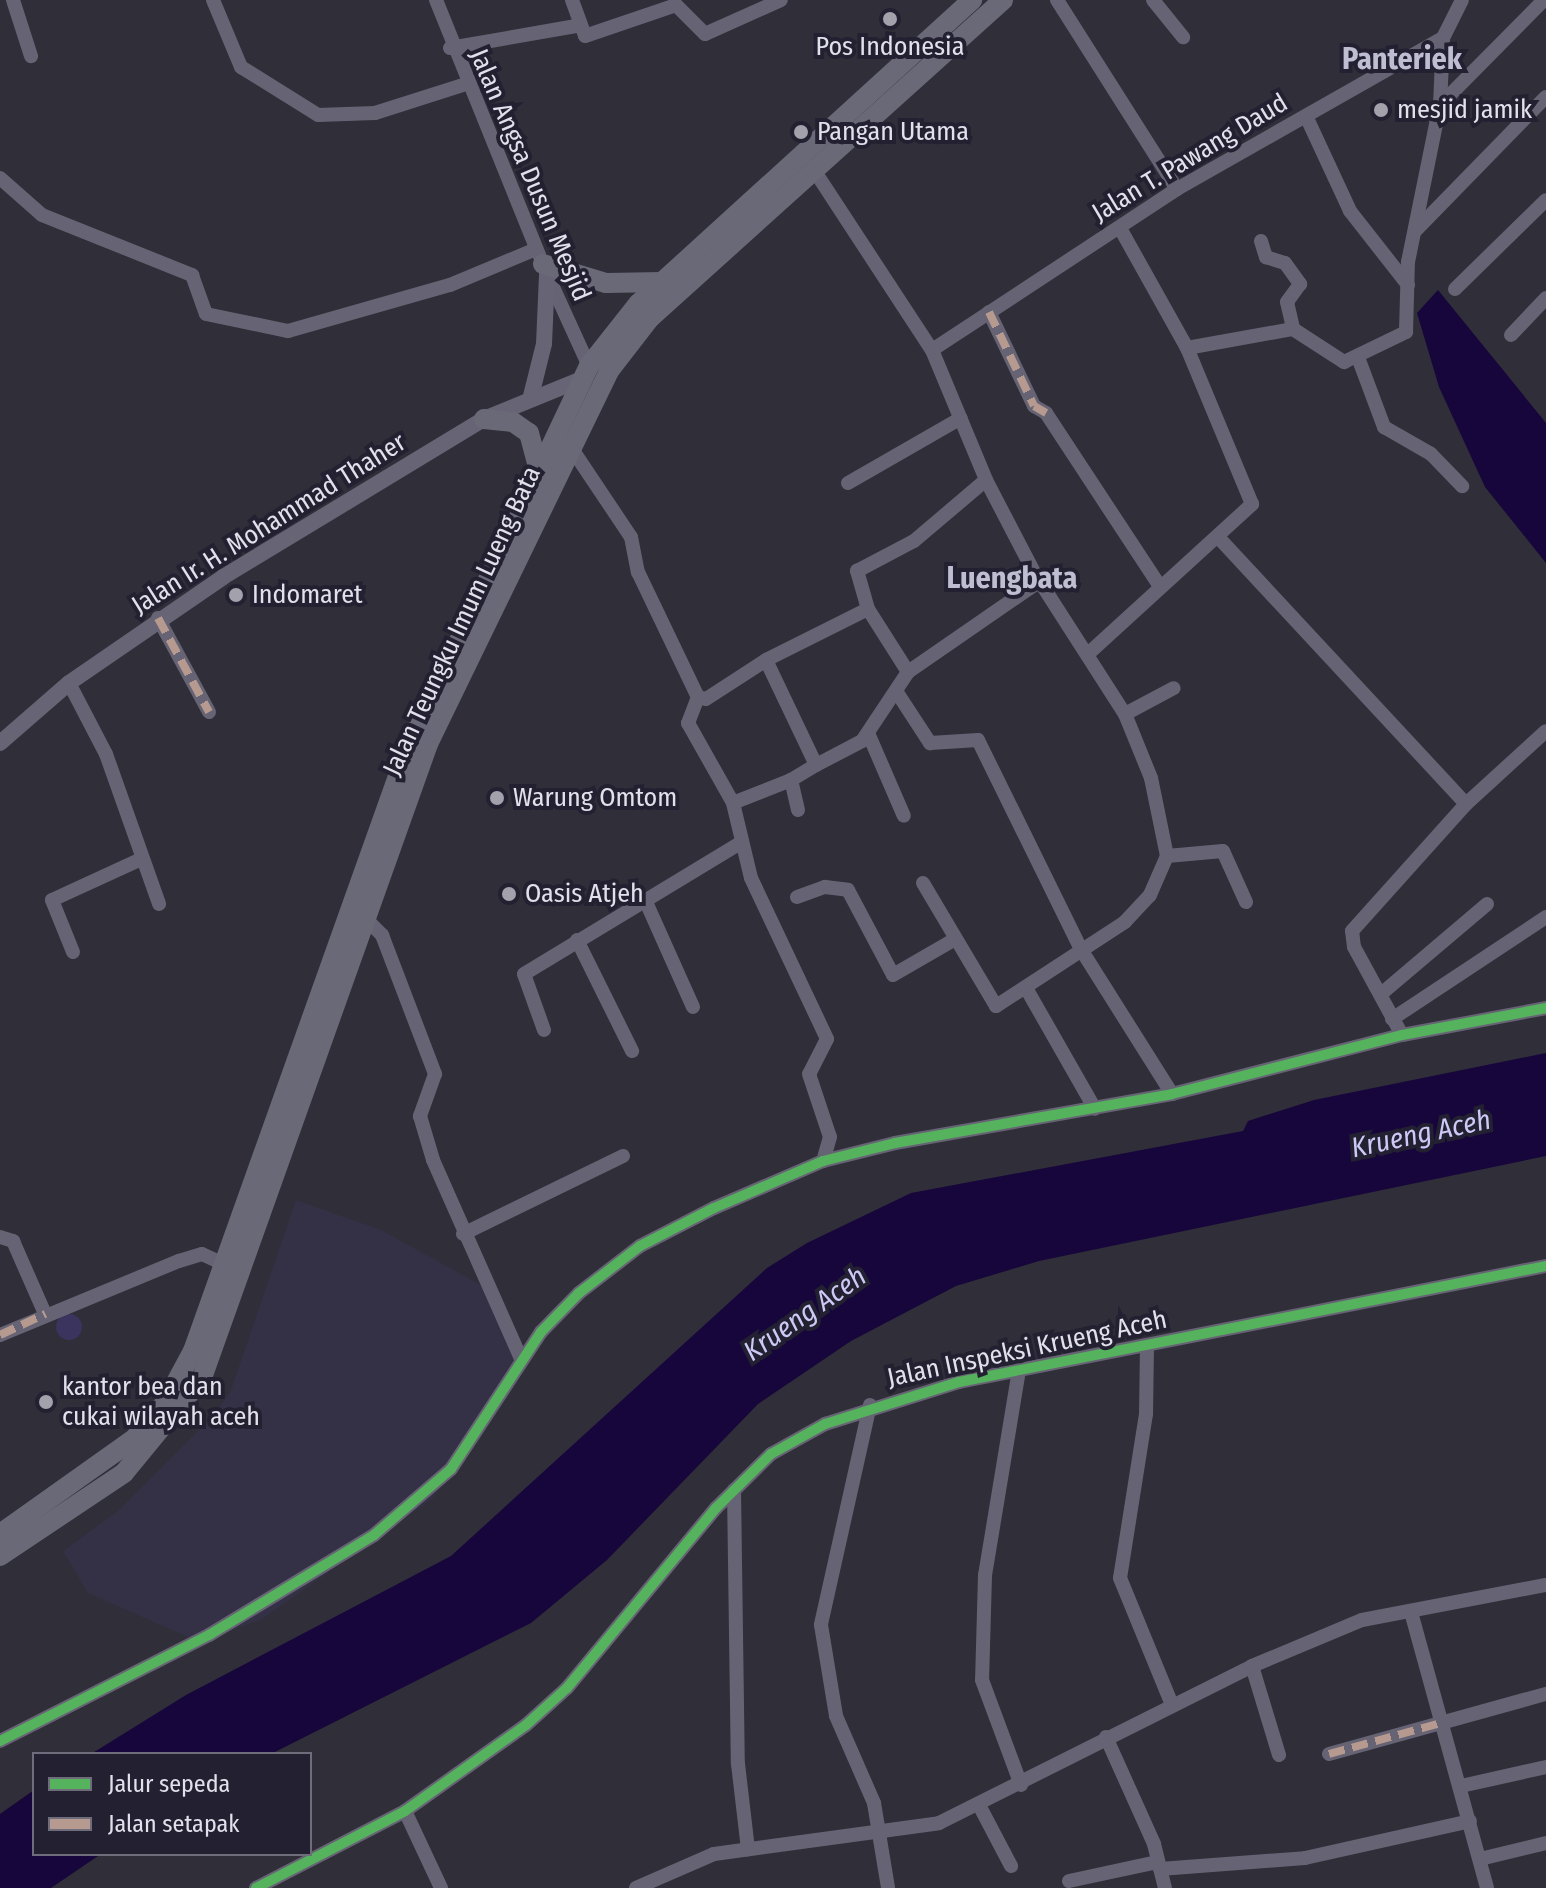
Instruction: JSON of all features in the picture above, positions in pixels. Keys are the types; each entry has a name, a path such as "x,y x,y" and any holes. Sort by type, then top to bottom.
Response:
{"highway":[{"name":"Jalan Teungku Imum Lueng Bata","path":"0,1534 146,1427 193,1351 231,1267 366,919 442,696 572,449 609,371 650,318 814,170 853,122 972,0"},
{"name":"Jalan Teungku Imum Lueng Bata","path":"0,1556 124,1473 169,1426 202,1378 231,1267 442,696 537,462 585,372 662,282 1003,0"},
{"path":"542,262 606,283 662,282"},
{"path":"484,419 529,433 537,462"}],"main road":[{"path":"531,396 544,344 542,262"},
{"name":"Jalan Ir. H. Mohammad Thaher","path":"0,743 69,683 158,618 484,419 585,372"}],"street":[{"path":"13,0 31,56"},
{"path":"213,0 241,67 318,115 375,113 466,84"},
{"name":"Jalan Angsa Dusun Mesjid","path":"436,0 450,48 542,262 585,372"},
{"path":"572,0 576,26"},
{"path":"450,48 576,26 592,36 676,5 705,34 781,0"},
{"path":"1057,0 1177,189"},
{"path":"1153,0 1183,37"},
{"path":"1261,241 1266,257 1285,263 1300,284 1287,299 1293,329 1339,361 1359,360 1406,332 1415,230 1440,105 1443,38 1462,0"},
{"path":"1440,105 1544,0"},
{"name":"Jalan T. Pawang Daud","path":"932,350 1177,189 1443,38"},
{"path":"1415,230 1546,97"},
{"path":"1306,116 1350,211 1408,285"},
{"path":"814,170 932,350 986,480 1040,581 1089,653 1125,714 1151,778 1167,856 1142,904 1082,951 1026,988 992,1005 952,941 923,883"},
{"path":"0,178 42,215 192,275 206,314 288,331 542,262"},
{"path":"1455,289 1546,200"},
{"path":"1089,653 1159,585 1248,514 1252,496 1187,348 1120,228"},
{"path":"1511,335 1546,298"},
{"path":"989,312 1034,406 1046,413 1159,585"},
{"path":"1187,348 1293,329"},
{"path":"1359,360 1384,427 1431,454 1462,486"},
{"path":"848,483 961,418"},
{"path":"572,449 631,537 638,572 698,697 688,723 733,803 739,844 827,1039 809,1074 830,1137 823,1161"},
{"path":"908,672 868,609 857,571 914,541 986,480"},
{"path":"1218,537 1466,804"},
{"path":"733,803 791,780 816,765 854,749 898,694 908,672 1040,581"},
{"path":"698,697 706,699 766,660 868,609"},
{"path":"158,618 209,712"},
{"path":"766,660 816,765"},
{"path":"69,683 106,754 159,904"},
{"path":"1125,714 1174,688"},
{"path":"898,694 930,743 978,740 1082,951 1172,1094"},
{"path":"1402,1035 1352,931 1466,804 1546,731"},
{"path":"868,733 904,816"},
{"path":"791,780 798,810"},
{"path":"544,1030 524,974 739,844"},
{"path":"1167,856 1223,851 1246,902"},
{"path":"73,952 52,900 141,859"},
{"path":"797,897 825,887 848,890 893,975 952,941"},
{"path":"646,902 693,1007"},
{"path":"1381,994 1487,904"},
{"path":"1392,1019 1546,917"},
{"path":"366,919 382,935 435,1074 420,1116 463,1234 521,1359"},
{"path":"577,940 632,1051"},
{"path":"1026,988 1095,1109"},
{"path":"0,1741 209,1635 374,1535 451,1469 521,1359 579,1293 640,1246 823,1161 1172,1094 1402,1035 1546,1008"},
{"path":"463,1234 623,1156"},
{"path":"0,1237 13,1241 45,1314"},
{"path":"0,1335 45,1314 202,1254 231,1267"},
{"name":"Jalan Inspeksi Krueng Aceh","path":"256,1888 405,1811 481,1762 567,1688 734,1490 771,1454 870,1405 1019,1370 1546,1266"},
{"path":"1147,1345 1146,1414 1120,1578 1172,1705"},
{"path":"1019,1370 985,1575 982,1680 1021,1785"},
{"path":"870,1405 823,1589 821,1625 836,1716 867,1780 888,1888"},
{"path":"734,1490 738,1764 748,1849"},
{"path":"636,1888 692,1861 748,1849 939,1823 1021,1785 1106,1737 1252,1666 1362,1620 1546,1585"},
{"path":"1411,1612 1487,1888"},
{"path":"1252,1666 1279,1755"},
{"path":"1329,1754 1546,1694"},
{"path":"1106,1737 1159,1866 1165,1888"},
{"path":"1461,1786 1546,1767"},
{"path":"979,1805 1011,1866"},
{"path":"405,1811 441,1888"},
{"path":"1069,1881 1159,1866 1305,1858 1470,1821"},
{"path":"1480,1859 1546,1843"}],"shaded area":[{"path":"296,1200 381,1230 501,1296 530,1361 432,1499 262,1619 199,1642 88,1593 63,1551 118,1511 215,1414 231,1390"},
{"path":"69,1314 78,1318 82,1327 78,1336 69,1340 60,1336 56,1327 60,1318"}],"water":[{"path":"1438,290 1546,423 1546,563 1485,487 1439,387 1417,313"},
{"name":"Krueng Aceh","path":"1546,1053 1546,1156 1039,1261 956,1286 851,1341 758,1404 607,1560 531,1623 275,1752 94,1752 186,1695 451,1556 767,1268 807,1243 911,1193 1243,1131 1248,1121 1314,1100"},
{"path":"32,1791 32,1856 98,1856 51,1888 0,1888 0,1814"}],"marked path":[{"path":"989,312 1034,406 1046,413"},
{"path":"158,618 209,712"},
{"path":"0,1335 45,1314"},
{"path":"1329,1754 1441,1723"}],"cycle path":[{"path":"0,1741 209,1635 374,1535 451,1469 541,1332 579,1293 640,1246 714,1208 823,1161 895,1143 1172,1094 1402,1035 1546,1008"},
{"path":"256,1888 405,1811 526,1725 567,1688 716,1508 771,1454 825,1424 959,1382 1546,1266"}],"place":[{"name":"Pos Indonesia","path":"890,19"},
{"name":"mesjid jamik","path":"1381,110"},
{"name":"Pangan Utama","path":"801,132"},
{"name":"Indomaret","path":"236,595"},
{"name":"Warung Omtom","path":"497,798"},
{"name":"Oasis Atjeh","path":"509,894"},
{"name":"kantor bea dan cukai wilayah aceh","path":"46,1402"}],"district":[{"name":"Panteriek","path":"1402,59"},
{"name":"Luengbata","path":"1012,578"}]}
